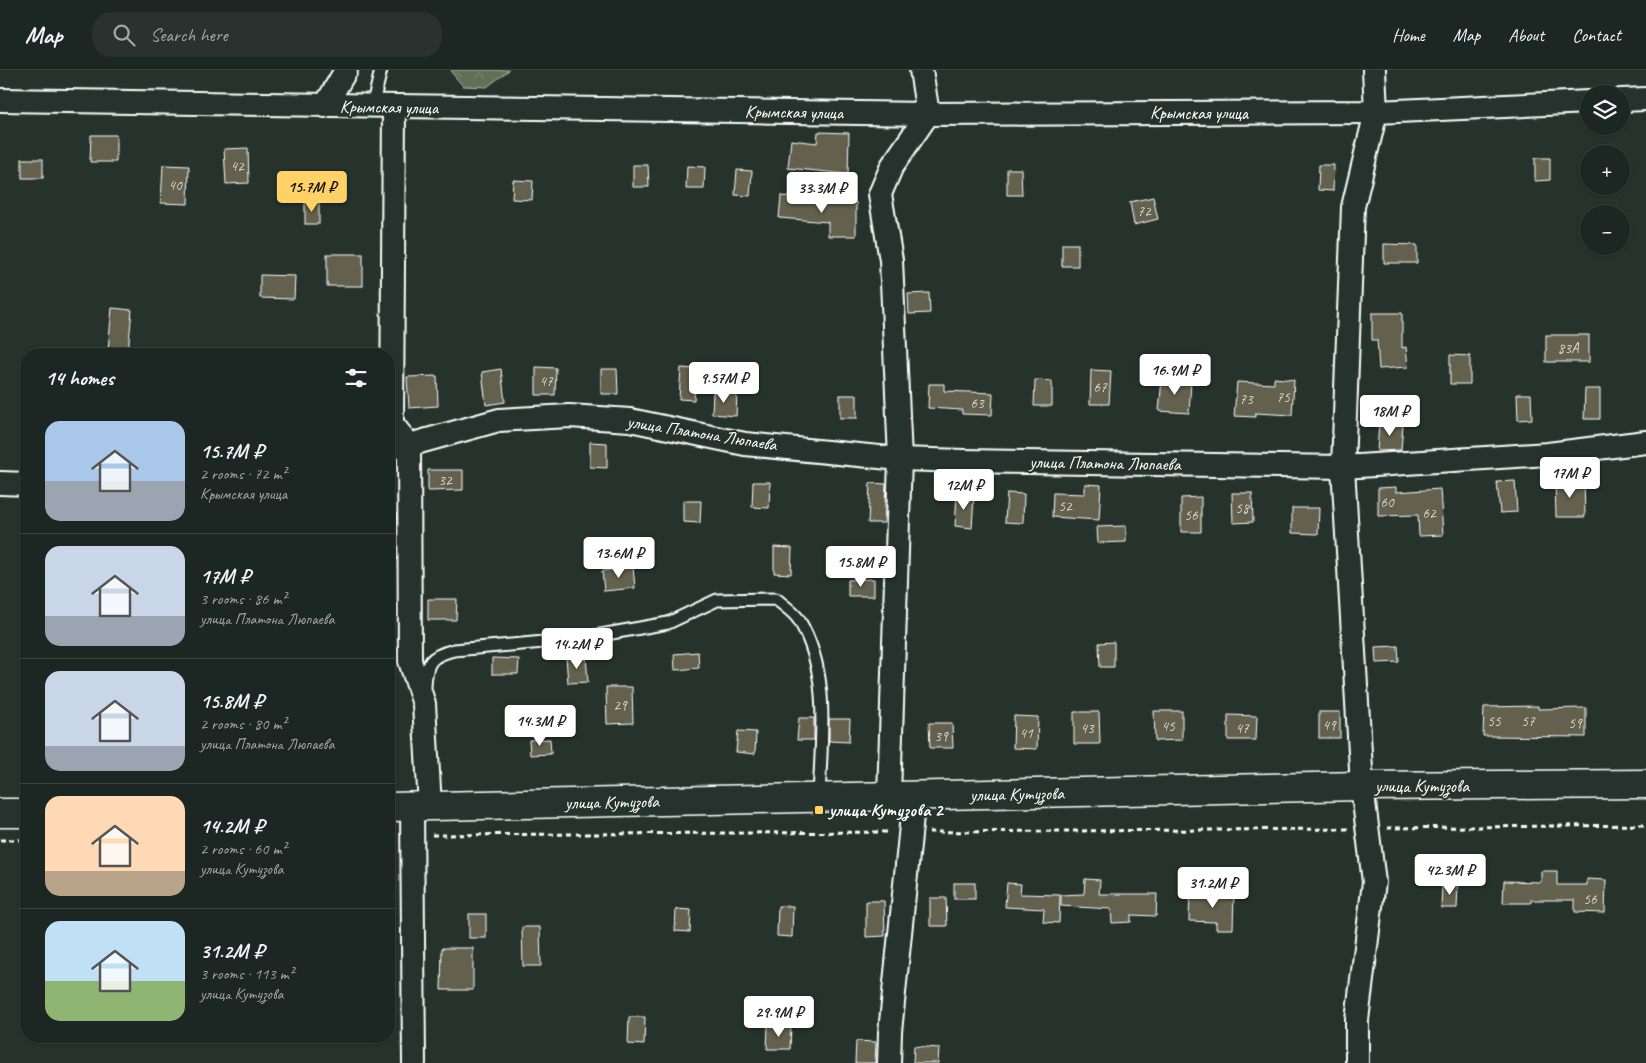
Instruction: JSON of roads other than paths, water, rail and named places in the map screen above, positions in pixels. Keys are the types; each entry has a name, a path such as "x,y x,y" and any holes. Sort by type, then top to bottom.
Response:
{"street":[{"path":"325,106 346,70"},
{"path":"889,1063 890,1032 911,832 902,796 900,459 891,260 880,194 892,166 928,114 921,70"},
{"path":"1357,1063 1357,1020 1374,882 1362,786 1343,467 1353,207 1376,112 1374,70"},
{"path":"1630,100 1646,99"},
{"name":"Крымская улица","path":"0,100 928,114 1376,112 1580,102"},
{"path":"383,107 390,348"},
{"name":"улица Платона Люпаева","path":"399,446 499,420 569,416 630,420 746,444 900,459 1343,467 1548,454 1646,442"},
{"path":"395,433 399,446 410,661 424,704 410,807 412,835 414,1063"},
{"path":"0,483 20,484"},
{"name":"улица Кутузова","path":"410,807 1362,786 1646,784"},
{"path":"0,813 20,813"}],"lane":[{"path":"381,70 383,107"},
{"path":"424,704 426,668 436,655 454,650 578,639 668,623 717,600 776,599 798,619 815,657 822,701 819,798"}],"place":[{"name":"улица Кутузова 2","path":"819,810"}]}
